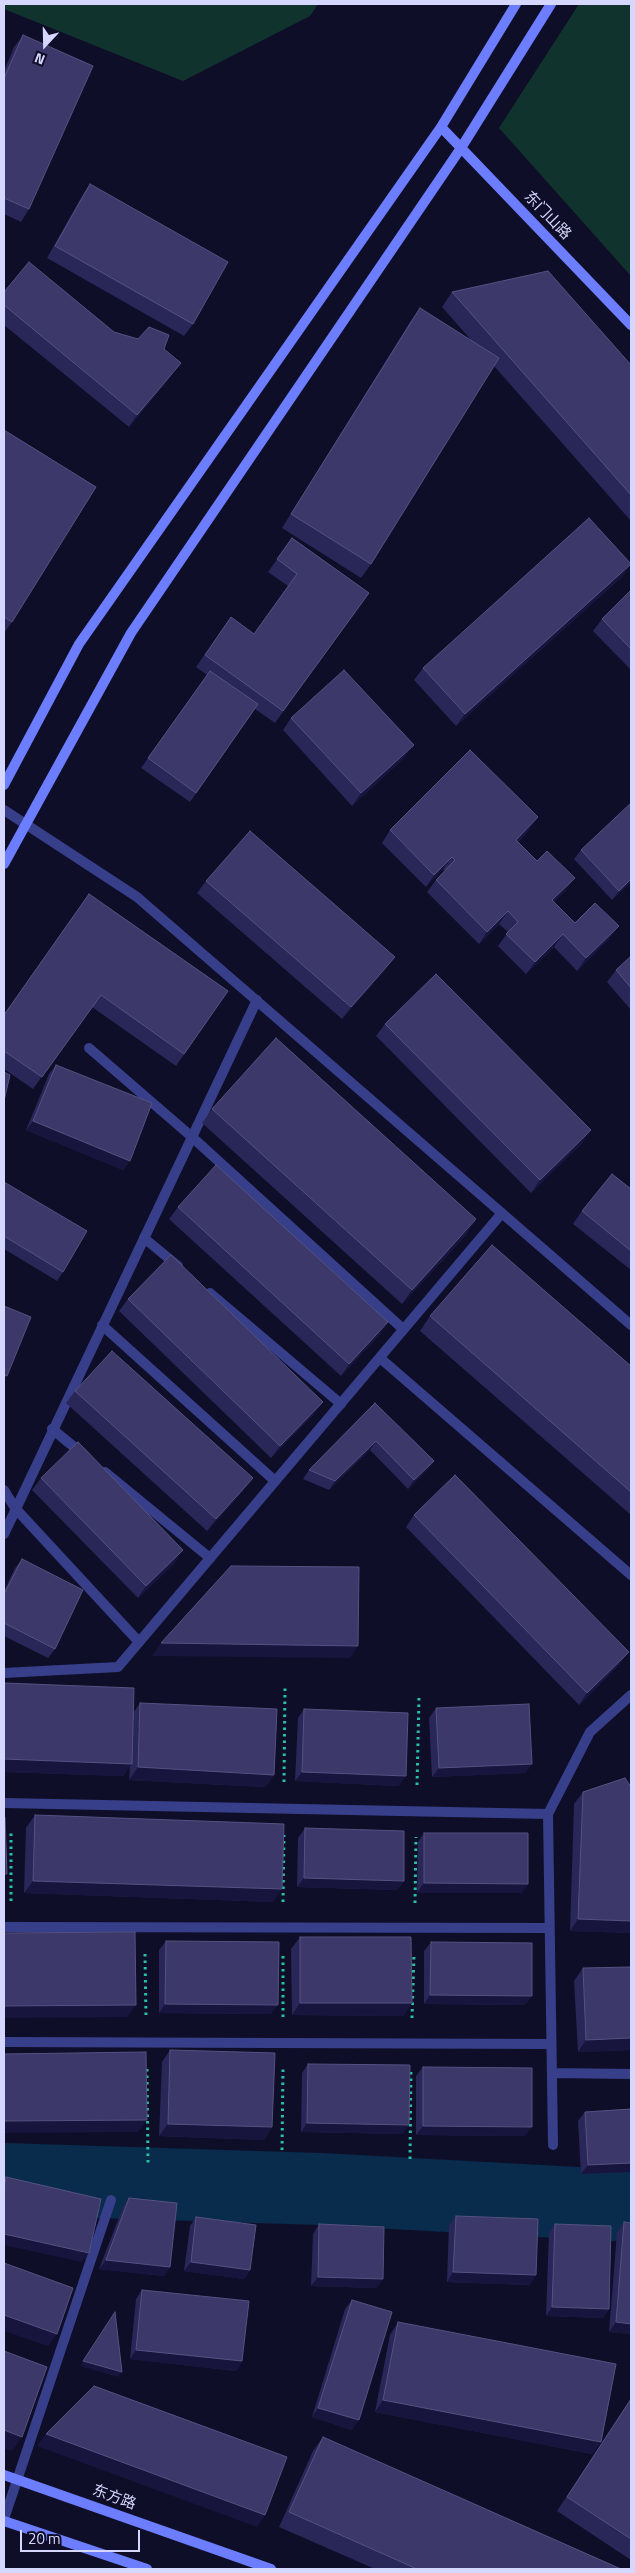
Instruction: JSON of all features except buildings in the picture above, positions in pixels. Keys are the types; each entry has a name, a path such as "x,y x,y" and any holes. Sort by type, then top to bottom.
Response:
{"main road":[{"path":"4,785 79,644 441,128 516,4"},
{"path":"4,864 131,634 461,148 551,4"},
{"name":"东门山路","path":"441,128 631,324"},
{"name":"东方路","path":"4,2474 271,2569"},
{"path":"4,2520 147,2569"}],"street":[{"path":"4,810 137,897 631,1325"},
{"path":"4,1534 52,1428 257,1000"},
{"path":"89,1048 192,1137 403,1329"},
{"path":"4,1673 118,1667 502,1213"},
{"path":"144,1238 189,1276"},
{"path":"204,1289 341,1404"},
{"path":"102,1325 275,1481"},
{"path":"380,1358 631,1575"},
{"path":"52,1428 210,1558"},
{"path":"4,1490 15,1508 139,1642"},
{"path":"553,2145 548,1814 590,1732 631,1695"},
{"path":"7,1803 548,1814"},
{"path":"7,1926 550,1928"},
{"path":"4,2042 551,2044"},
{"path":"552,2073 631,2074"},
{"path":"4,2520 111,2200"}],"path":[{"path":"7,1803 7,1926"}],"green space":[{"path":"4,4 318,4 310,16 183,81 4,9"},
{"path":"579,4 631,4 631,276 499,128"}],"waterway":[{"path":"4,2179 320,2189 613,2205 631,2204"}]}
